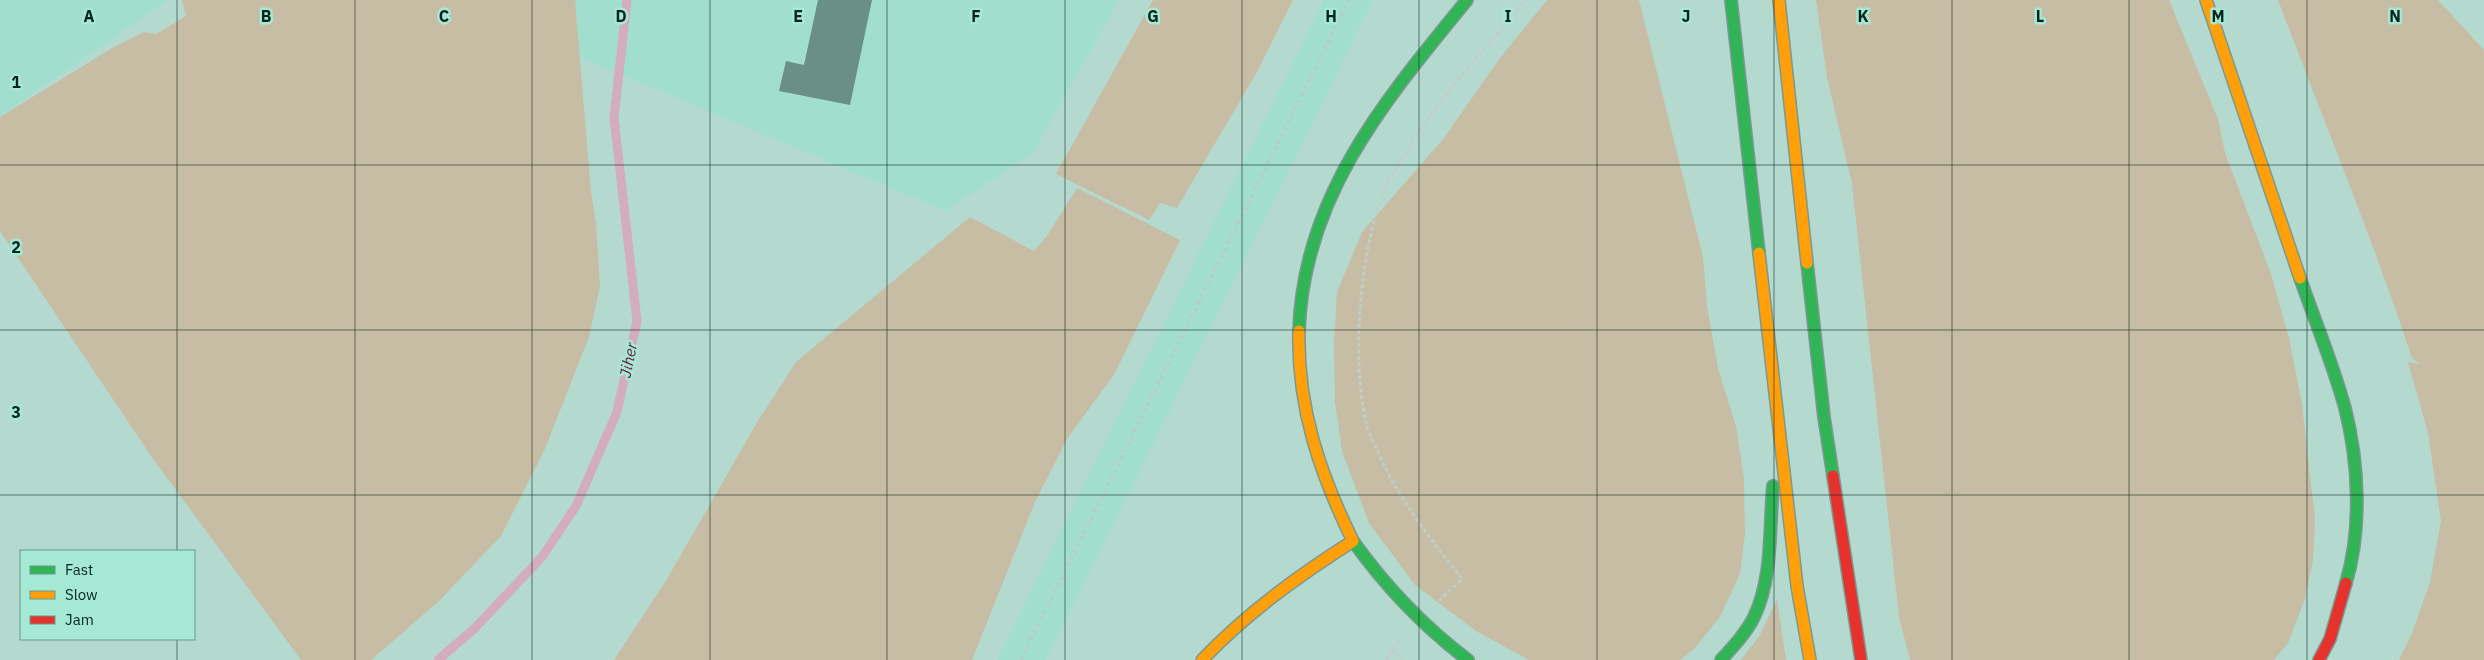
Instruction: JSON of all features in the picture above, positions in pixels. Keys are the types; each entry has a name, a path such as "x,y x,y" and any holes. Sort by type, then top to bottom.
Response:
{"main road":[{"path":"1467,0 1406,75 1361,139 1342,171 1326,206 1304,279 1298,350 1305,417 1322,480 1353,541 1400,603 1417,620 1468,660"},
{"path":"1730,0 1778,432 1797,586 1810,660"},
{"path":"1779,0 1824,417 1848,563 1861,660"},
{"path":"2206,0 2345,409 2358,493 2354,542 2352,562 2330,639 2320,660"},
{"path":"1721,660 1740,639 1754,615 1764,585 1778,432"},
{"path":"1202,660 1225,634 1274,592 1353,541"},
{"path":"1848,563 1870,634"}],"path":[{"path":"1462,580 1422,528 1395,487 1366,423 1359,362 1360,314 1365,265 1374,222 1387,184 1416,135 1447,94 1526,0"},
{"path":"1392,650 1403,660"}],"shaded area":[{"path":"0,0 164,0 164,3 0,116"},
{"path":"182,0 575,0 591,192 596,223 600,286 589,337 544,451 501,536 438,602 371,660 301,660 151,456 0,231 0,117 114,47 144,32 156,34 186,16"},
{"path":"575,0 1119,0 1033,153 945,211 579,57"},
{"path":"1153,0 1293,0 1257,72 1177,208 1160,203 1149,220 1056,174"},
{"path":"1324,0 1373,0 1046,660 997,660"},
{"path":"1547,0 1639,0 1703,257 1707,306 1718,368 1736,426 1744,479 1745,534 1740,574 1720,617 1694,649 1680,660 1529,660 1476,631 1415,585 1369,523 1342,451 1335,401 1334,344 1337,292 1362,232 1444,138 1500,58"},
{"path":"1816,0 2169,0 2218,119 2225,153 2271,274 2289,338 2302,404 2315,519 2313,560 2305,599 2288,643 2274,660 1910,660 1899,617 1852,184 1827,77"},
{"path":"2278,0 2438,0 2484,50 2484,660 2399,660 2412,633 2430,582 2441,521 2428,433 2408,362 2420,364 2412,358 2364,223"},
{"path":"1077,188 1180,240 1115,373 1067,439 1035,502 972,660 614,660 667,579 759,419 796,362 970,217 1034,251 1047,236"},
{"path":"1777,599 1786,660 1741,660 1760,635"}],"building":[{"path":"818,0 872,0 850,105 779,91 786,61 804,65"}],"waterway":[{"name":"Jiher","path":"438,660 474,629 542,557 576,506 617,412 637,321 614,118 627,0"}],"railway":[{"path":"1021,660 1349,0"}],"traffic: fast":[{"path":"1299,331 1304,282 1316,236 1333,193 1354,152 1379,113 1407,74 1467,0"},
{"path":"1731,0 1759,253"},
{"path":"1807,263 1824,417 1833,476"},
{"path":"2300,278 2340,392 2350,429 2357,496 2355,541 2346,583"},
{"path":"1721,660 1747,629 1760,602 1769,553 1773,486"},
{"path":"1353,541 1406,605 1436,634 1468,660"}],"traffic: slow":[{"path":"1779,0 1807,263"},
{"path":"2206,0 2300,278"},
{"path":"1759,253 1797,586 1810,660"},
{"path":"1202,660 1237,626 1274,596 1353,541 1330,491 1313,439 1302,386 1299,359 1299,331"}],"traffic: jam":[{"path":"1833,476 1861,660"},
{"path":"2319,660 2330,639 2346,583"}]}
